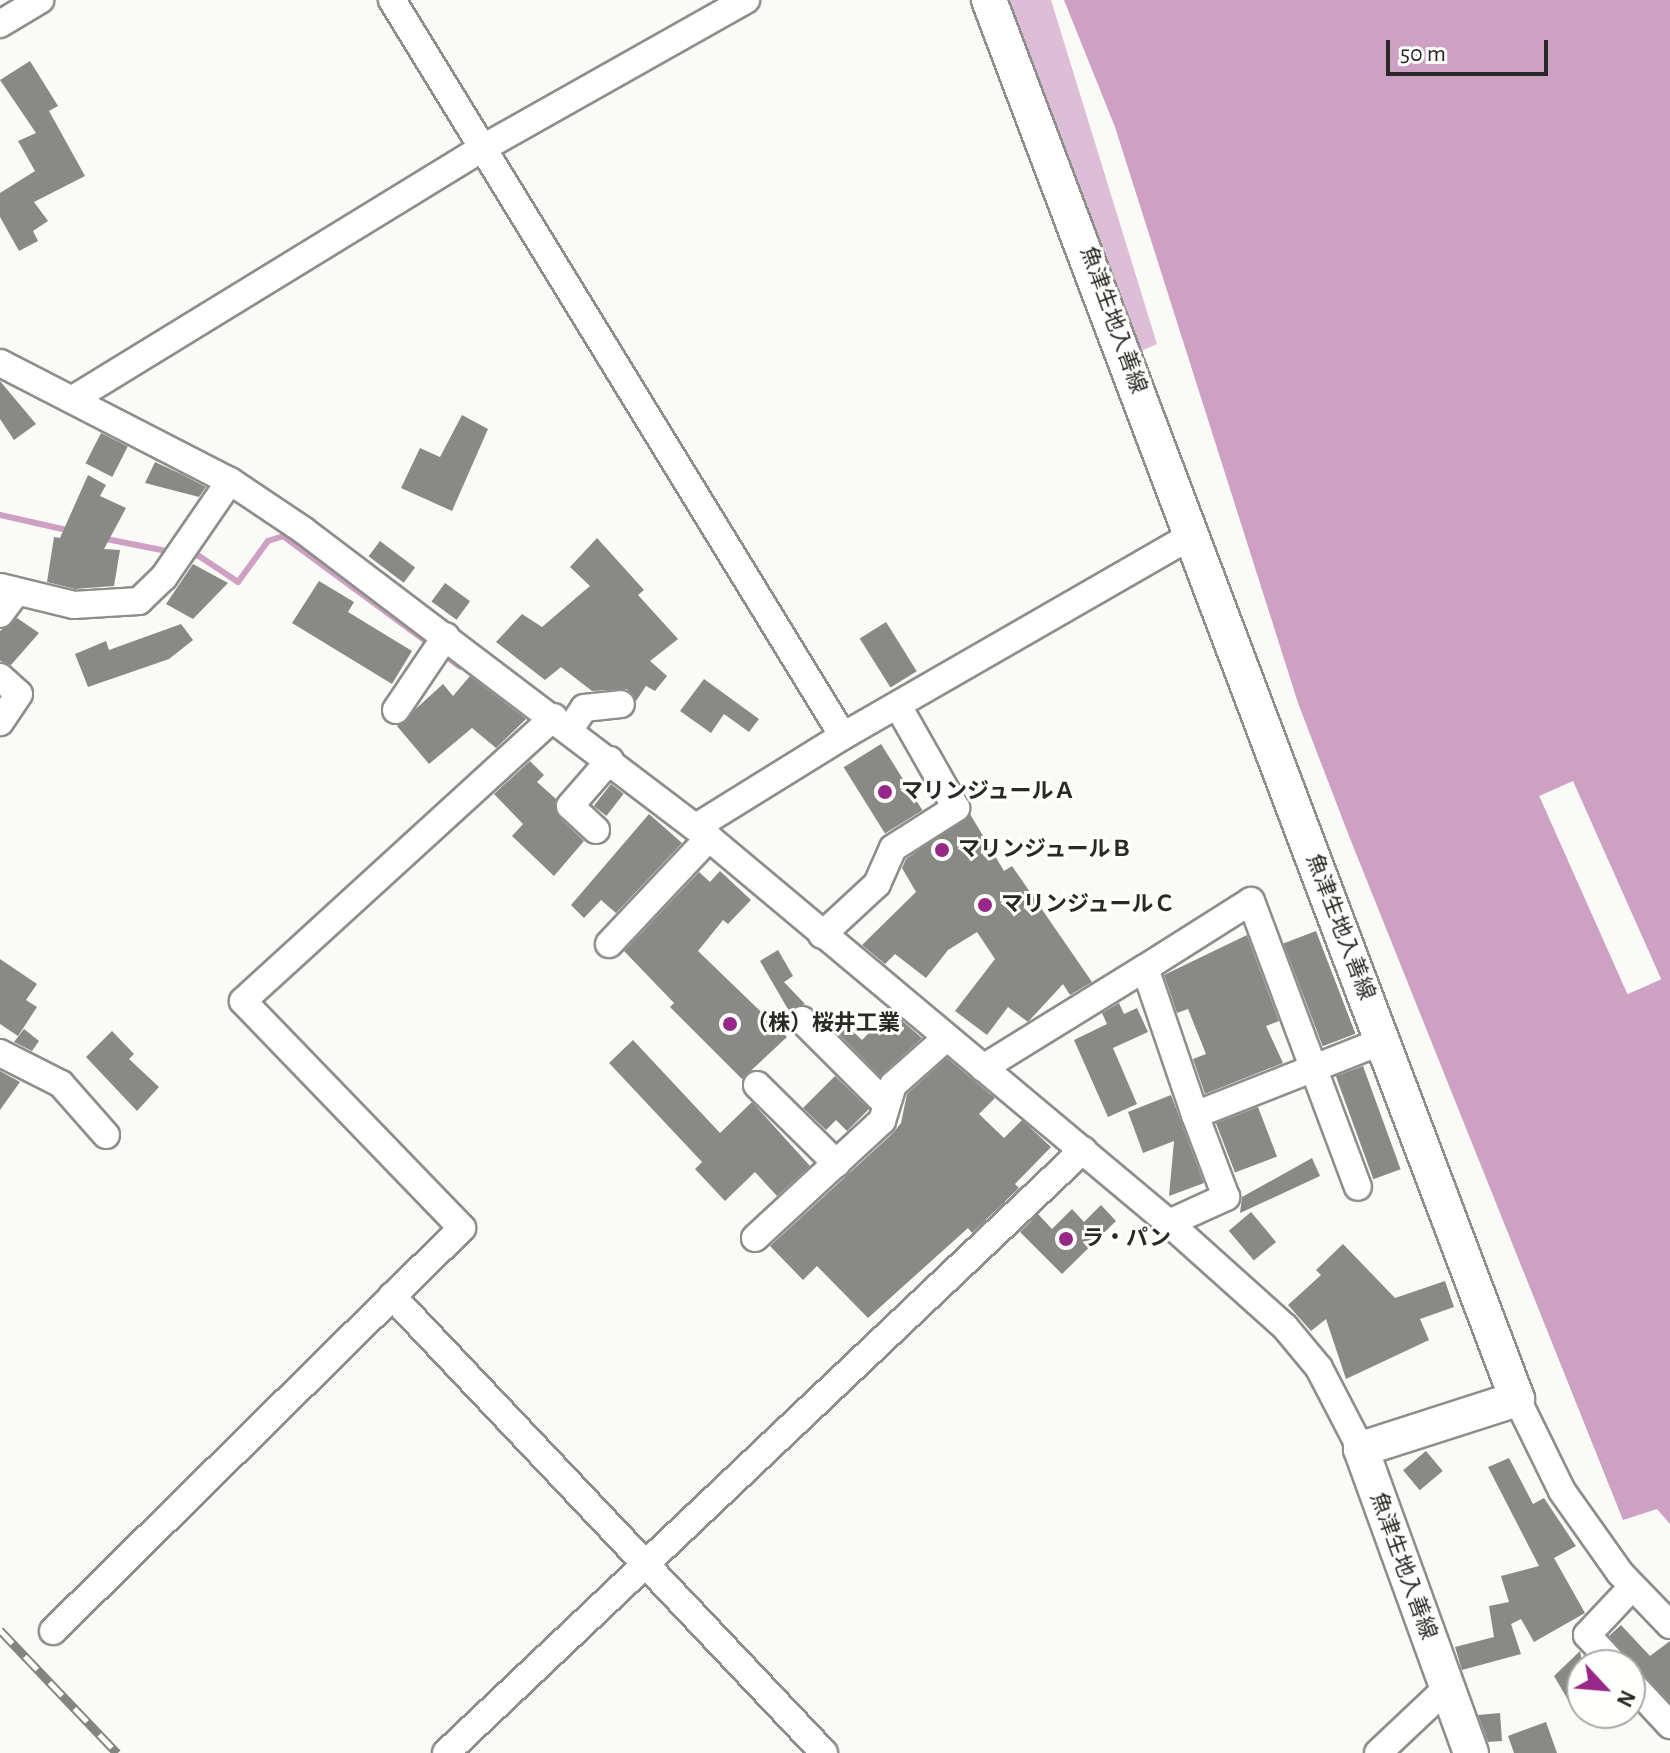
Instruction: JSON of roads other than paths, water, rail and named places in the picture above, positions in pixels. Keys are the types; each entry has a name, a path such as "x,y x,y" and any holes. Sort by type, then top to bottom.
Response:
{"main road":[{"name":"魚津生地入善線","path":"989,0 1517,1399"},
{"path":"1361,1449 1517,1399"},
{"name":"魚津生地入善線","path":"1361,1449 1471,1753"}],"street":[{"path":"0,24 40,0"},
{"path":"392,0 843,736"},
{"path":"73,399 483,148 746,0"},
{"path":"4,370 73,399 230,481 446,636 702,833 945,1039 1083,1150 1285,1327 1319,1368 1361,1449"},
{"path":"0,614 8,590 74,605 139,601 164,577 230,481"},
{"path":"609,944 702,833 843,736 1191,536"},
{"path":"396,710 446,636"},
{"path":"0,677 19,694 0,722"},
{"path":"53,1631 462,1228 243,1001 562,723 584,708 621,704"},
{"path":"822,935 877,884 893,848 956,808 898,706"},
{"path":"596,830 570,806 610,760"},
{"path":"983,1068 1251,901 1358,1187"},
{"path":"1145,968 1226,1197 1169,1223"},
{"path":"802,1020 886,1104"},
{"path":"755,1238 882,1121 893,1085 945,1039"},
{"path":"1195,1115 1383,1041"},
{"path":"0,1053 61,1084 106,1135"},
{"path":"757,1085 837,1164"},
{"path":"446,1753 1083,1150"},
{"path":"392,1296 824,1753"},
{"path":"1517,1399 1562,1491 1632,1587 1670,1625"},
{"path":"1600,1649 1587,1635 1632,1587"},
{"path":"1378,1753 1446,1689"},
{"path":"1646,1699 1670,1725"}],"waterway":[{"path":"0,515 71,531"},
{"path":"187,554 199,556 238,582 268,541 283,536 431,645"},
{"path":"101,538 172,552"},
{"path":"443,654 460,667"}],"railway":[{"path":"0,1630 117,1753"}],"place":[{"name":"マリンジュールＡ","path":"885,792"},
{"name":"マリンジュールＢ","path":"942,850"},
{"name":"マリンジュールＣ","path":"985,905"},
{"name":"（株）桜井工業","path":"730,1024"},
{"name":"ラ・パン","path":"1066,1239"}]}
